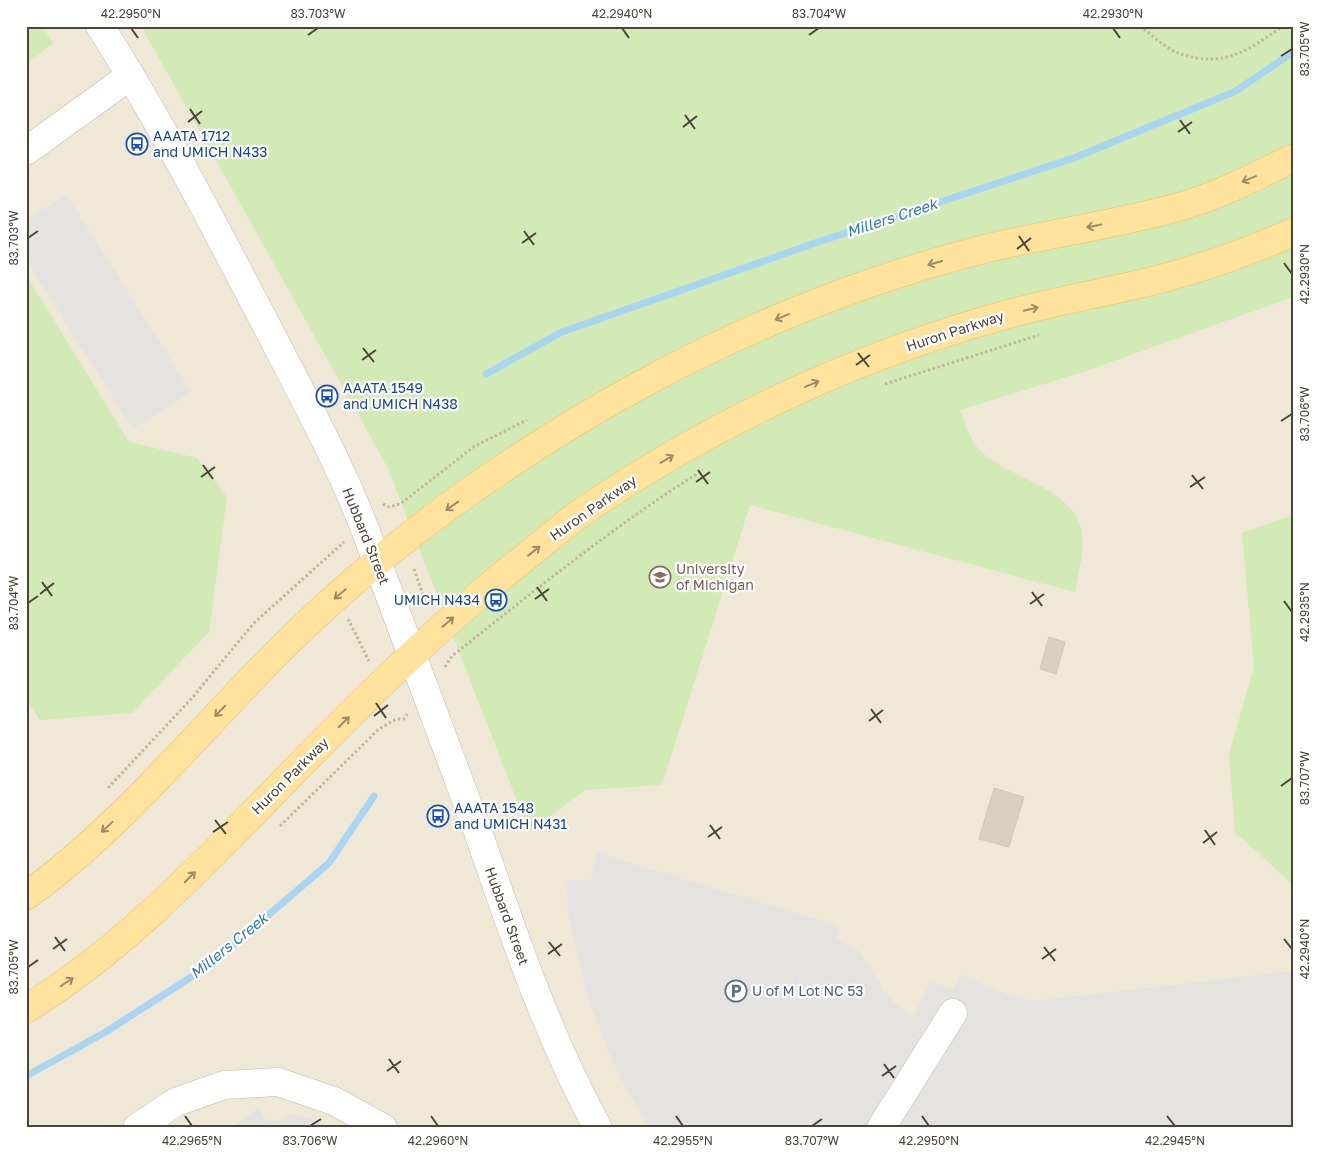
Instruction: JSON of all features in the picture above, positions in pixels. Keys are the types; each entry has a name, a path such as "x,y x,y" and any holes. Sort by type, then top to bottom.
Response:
{"main road":[{"path":"26,896 72,859 119,816 294,636 378,563 491,477 544,442 654,377 781,317 877,280 984,249 1177,207 1214,194 1293,158"},
{"name":"Huron Parkway","path":"26,1009 76,976 157,910 413,656 495,581 584,511 701,440 793,393 843,371 958,329 1001,316 1203,267 1293,232"}],"street":[{"name":"Hubbard Street","path":"100,26 196,190 299,389 364,528 413,656 513,935 578,1093 598,1128"},
{"path":"26,151 130,76"},
{"path":"881,1128 953,1013"},
{"path":"137,1128 176,1102 224,1085 278,1082 334,1101 383,1128"}],"path":[{"path":"1140,26 1177,53 1213,60 1245,52 1283,26"},
{"path":"881,386 1041,334"},
{"path":"387,511 390,507 407,500 475,446"},
{"path":"446,667 452,656 578,557 706,468"},
{"path":"102,795 199,690 254,623 341,544"},
{"path":"414,569 428,608"},
{"path":"345,612 369,661"},
{"path":"302,807 378,730 396,719 404,718 407,714"}],"shaded area":[{"name":"University of Michigan","path":"26,26 1293,26 1293,1128 26,1128"},
{"path":"66,194 191,392 133,429 26,260 26,220"},
{"name":"U of M Lot NC 53","path":"597,853 839,926 837,940 858,950 886,993 896,1004 913,1017 930,982 953,990 960,975 1007,994 1034,1001 1293,971 1293,1128 649,1128 623,1083 606,1046 587,994 568,913 567,880 590,881"},
{"path":"258,1108 268,1122 278,1121 290,1114 319,1121 332,1128 231,1128"}],"green space":[{"path":"26,26 42,26 53,43 29,62 26,60"},
{"path":"141,26 1293,26 1293,297 1086,371 960,410 970,435 978,448 990,459 1054,494 1068,505 1077,519 1082,535 1082,549 1075,592 750,505 662,785 585,790 529,832 387,466"},
{"path":"26,275 129,442 197,458 227,497 209,632 132,713 40,720 26,699"},
{"path":"1293,515 1293,885 1235,832 1229,754 1254,667 1242,533"}],"building":[{"path":"1049,637 1065,642 1056,674 1040,669"},
{"path":"994,788 1024,797 1009,847 979,839"}],"waterway":[{"name":"Millers Creek","path":"486,374 562,332 815,243 1074,158 1236,91 1293,52"},
{"name":"Millers Creek","path":"26,1076 104,1033 210,965 329,863 374,796"}],"place":[{"name":"AAATA 1712 and UMICH N433","path":"137,144"},
{"name":"AAATA 1549 and UMICH N438","path":"327,396"},
{"name":"University of Michigan","path":"660,577"},
{"name":"UMICH N434","path":"496,600"},
{"name":"AAATA 1548 and UMICH N431","path":"438,816"},
{"name":"U of M Lot NC 53","path":"736,991"}]}
